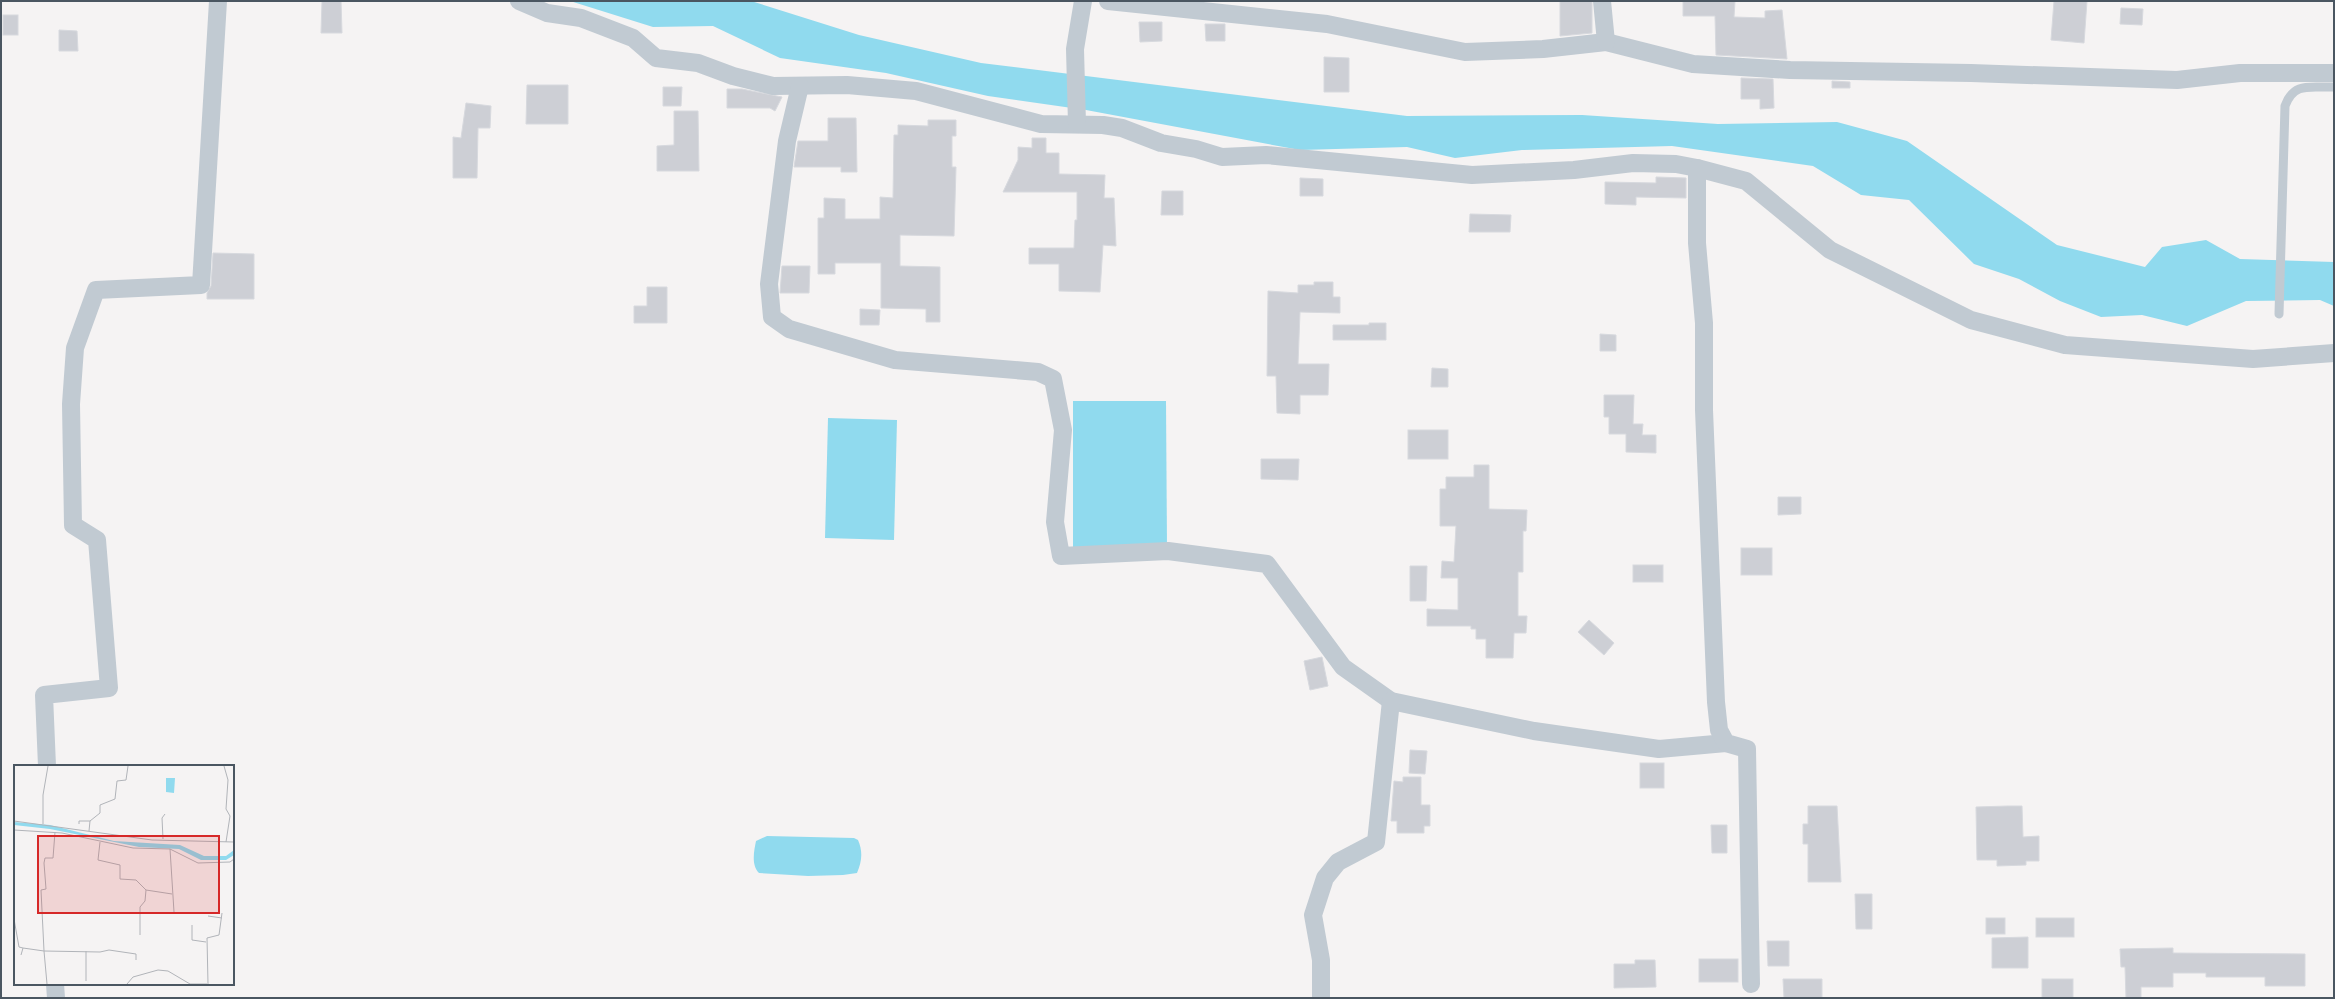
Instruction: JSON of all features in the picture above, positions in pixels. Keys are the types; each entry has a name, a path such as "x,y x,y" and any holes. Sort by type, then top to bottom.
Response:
{"street":[{"path":"47,765 44,695 109,688 97,540 73,525 71,404 75,348 96,290 201,286 218,1"},
{"path":"519,1 547,13 581,18 633,38 656,58 698,63 733,76 774,86 847,85 916,91 1041,124 1077,121 1122,128 1161,142 1222,157 1266,155 1472,175 1574,170 1633,163 1676,164 1697,168 1746,181 1830,250 1971,320 2065,345 2253,358 2334,353"},
{"path":"1077,121 1075,49 1082,1"},
{"path":"1108,1 1327,24 1464,52 1543,49 1606,42 1693,64 1790,70 1971,73 2177,80 2240,73 2334,73"},
{"path":"1602,1 1606,42"},
{"path":"800,86 788,141 769,284 772,318 789,329 895,360 1038,372 1053,379 1063,430 1055,522 1061,556 1168,551 1267,564 1343,667 1391,701 1534,731 1659,749 1726,743 1747,749 1751,984"},
{"path":"1697,168 1697,244 1704,323 1704,410 1716,702 1719,730 1726,743"},
{"path":"1320,998 1320,960 1313,915 1325,878 1338,862 1376,842 1391,701"},
{"path":"55,985 56,998"}],"lane":[{"path":"2280,314 2285,106 2291,92 2297,89 2334,87"}],"water":[{"path":"570,1 751,1 859,35 981,63 1407,116 1582,115 1718,124 1837,122 1907,141 2057,245 2145,267 2162,247 2206,240 2240,259 2334,262 2334,306 2320,300 2246,301 2187,326 2142,315 2101,317 2060,301 2019,279 1974,264 1909,200 1861,195 1813,166 1672,146 1522,150 1455,158 1407,147 1300,150 1086,110 988,96 886,73 780,58 713,26 653,27"},
{"path":"1073,401 1166,401 1167,547 1073,548"},
{"path":"828,418 897,420 894,540 825,538"},
{"path":"767,836 854,838 858,840 861,848 861,861 859,869 857,873 843,875 808,876 759,873 756,870 754,862 756,841"}],"building":[{"path":"322,1 341,1 342,33 321,33"},
{"path":"1560,1 1592,1 1592,33 1560,36"},
{"path":"1683,1 1735,1 1734,17 1765,18 1765,11 1782,10 1787,59 1716,55 1715,16 1683,16"},
{"path":"2054,1 2087,1 2084,43 2051,40"},
{"path":"2121,8 2143,9 2142,25 2120,24"},
{"path":"3,15 18,15 18,35 3,35"},
{"path":"1139,22 1162,22 1162,41 1140,42"},
{"path":"1205,24 1225,24 1225,41 1206,41"},
{"path":"59,30 77,31 78,51 59,51"},
{"path":"1324,57 1349,58 1349,92 1324,92"},
{"path":"1741,78 1773,79 1774,108 1760,109 1760,99 1741,99"},
{"path":"1832,81 1850,82 1850,88 1832,88"},
{"path":"527,85 568,85 568,124 526,124"},
{"path":"663,87 682,87 681,106 663,106"},
{"path":"727,89 742,89 782,97 775,111 770,108 727,108"},
{"path":"466,103 491,106 490,128 478,128 477,178 453,178 453,137 461,138"},
{"path":"674,111 698,111 699,171 657,171 657,146 674,145"},
{"path":"828,118 856,118 857,172 841,172 841,167 794,167 798,141 828,141"},
{"path":"928,120 956,120 956,136 952,136 952,167 956,167 954,236 900,235 900,266 940,267 940,322 926,322 926,309 881,308 881,263 835,263 835,274 818,274 818,218 824,218 824,198 845,199 845,219 880,219 880,197 893,198 894,135 898,135 898,125 928,126"},
{"path":"1032,138 1046,138 1046,153 1059,153 1059,174 1105,175 1104,198 1114,198 1116,246 1103,245 1100,292 1059,291 1059,264 1029,264 1029,248 1074,248 1075,220 1077,220 1077,192 1003,192 1018,160 1018,147 1032,148"},
{"path":"1656,177 1686,178 1686,198 1636,197 1636,205 1605,204 1605,182 1656,183"},
{"path":"1300,178 1323,179 1323,196 1300,196"},
{"path":"1162,191 1183,191 1183,215 1161,215"},
{"path":"1470,214 1511,215 1510,232 1469,232"},
{"path":"213,253 254,254 254,299 207,299 207,293 211,286"},
{"path":"782,266 810,266 809,293 780,293"},
{"path":"1314,282 1333,282 1333,297 1340,297 1340,313 1300,312 1298,364 1329,364 1328,395 1300,395 1300,414 1277,413 1276,376 1267,376 1268,291 1298,293 1298,285 1314,285"},
{"path":"647,287 667,287 667,323 634,323 634,306 647,306"},
{"path":"860,309 880,310 879,325 860,325"},
{"path":"1369,323 1386,323 1386,340 1333,340 1333,325 1369,325"},
{"path":"1600,334 1616,335 1616,351 1600,351"},
{"path":"1432,368 1448,369 1448,387 1431,387"},
{"path":"1604,395 1634,395 1633,424 1643,424 1642,435 1656,435 1656,453 1626,452 1626,434 1609,434 1609,417 1604,417"},
{"path":"1408,430 1448,430 1448,459 1408,459"},
{"path":"1261,459 1299,459 1298,480 1261,479"},
{"path":"1474,465 1489,465 1489,509 1527,510 1526,531 1523,531 1523,572 1518,572 1518,616 1527,616 1526,633 1514,633 1513,658 1486,658 1486,639 1476,639 1476,629 1471,629 1471,626 1427,626 1427,609 1458,610 1458,578 1441,578 1442,561 1454,562 1456,526 1440,526 1440,489 1446,489 1446,477 1474,477"},
{"path":"1778,497 1801,497 1801,514 1778,515"},
{"path":"1741,548 1772,548 1772,575 1741,575"},
{"path":"1633,565 1663,565 1663,582 1633,582"},
{"path":"1410,566 1427,566 1426,601 1410,601"},
{"path":"1589,620 1614,643 1604,655 1578,632"},
{"path":"1322,657 1328,686 1310,690 1304,661"},
{"path":"1410,750 1427,751 1425,774 1409,773"},
{"path":"1640,763 1664,763 1664,788 1640,788"},
{"path":"1403,777 1421,777 1421,805 1430,805 1430,826 1424,826 1424,833 1397,833 1397,821 1391,821 1394,781 1403,782"},
{"path":"1808,806 1837,806 1841,882 1808,882 1808,844 1803,844 1803,824 1808,824"},
{"path":"2022,806 2023,837 2039,836 2039,861 2026,861 2026,865 1997,866 1997,860 1977,860 1976,807"},
{"path":"1711,825 1727,825 1727,853 1712,853"},
{"path":"1855,894 1872,894 1872,929 1856,929"},
{"path":"1986,918 2005,918 2005,934 1986,934"},
{"path":"2036,918 2074,918 2074,937 2036,937"},
{"path":"2028,937 2028,968 1992,968 1992,938"},
{"path":"1767,941 1789,941 1789,966 1768,966"},
{"path":"2173,948 2173,953 2305,954 2305,986 2265,986 2265,977 2206,977 2206,973 2173,973 2173,987 2141,987 2141,998 2126,998 2125,967 2121,967 2120,949"},
{"path":"1699,959 1738,959 1738,982 1699,982"},
{"path":"1635,960 1655,960 1656,987 1614,988 1614,964 1635,964"},
{"path":"1783,979 1822,979 1822,998 1784,998"},
{"path":"2042,979 2073,979 2073,998 2042,998"}]}
